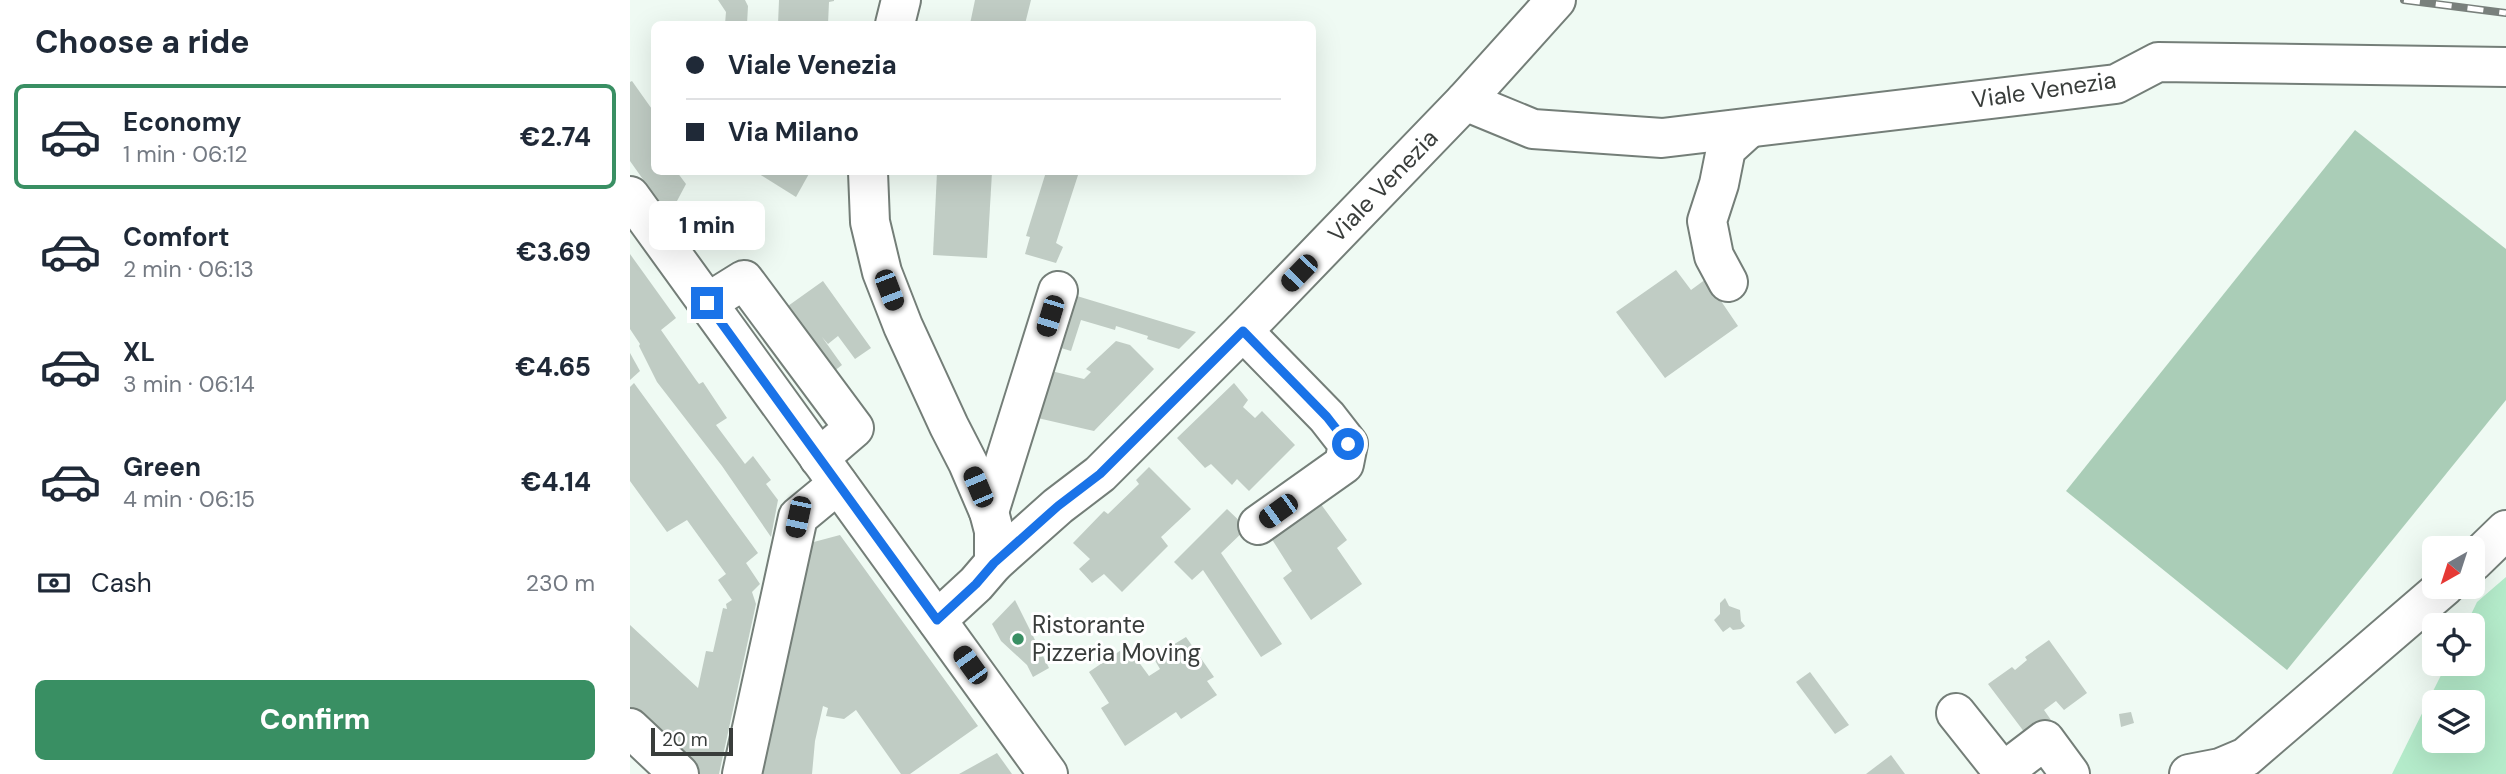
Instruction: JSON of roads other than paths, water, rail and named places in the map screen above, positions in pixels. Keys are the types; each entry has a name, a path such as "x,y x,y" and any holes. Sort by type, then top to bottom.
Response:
{"street":[{"path":"896,21 901,0"},
{"name":"Viale Venezia","path":"937,620 976,584 994,563 1058,506 1100,474 1243,331 1465,101 1556,0"},
{"name":"Viale Venezia","path":"1465,101 1533,129 1662,138 2116,84 2158,62 2506,67"},
{"path":"1728,282 1714,257 1707,221 1719,184 1726,149 1748,129"},
{"path":"868,175 870,222 882,272 989,512 994,531 994,563"},
{"path":"631,201 1048,774"},
{"path":"989,512 1058,291"},
{"path":"1243,331 1327,417 1348,444 1344,464 1258,525"},
{"path":"742,774 798,517 829,471"},
{"path":"2485,550 2506,530"},
{"path":"2189,774 2220,768 2246,757 2430,599"},
{"path":"1956,713 2003,772 2045,740 2070,774"},
{"path":"630,728 679,774"}],"railway":[{"path":"2404,0 2506,13"}],"place":[{"name":"Ristorante Pizzeria Moving","path":"1018,639"}]}
